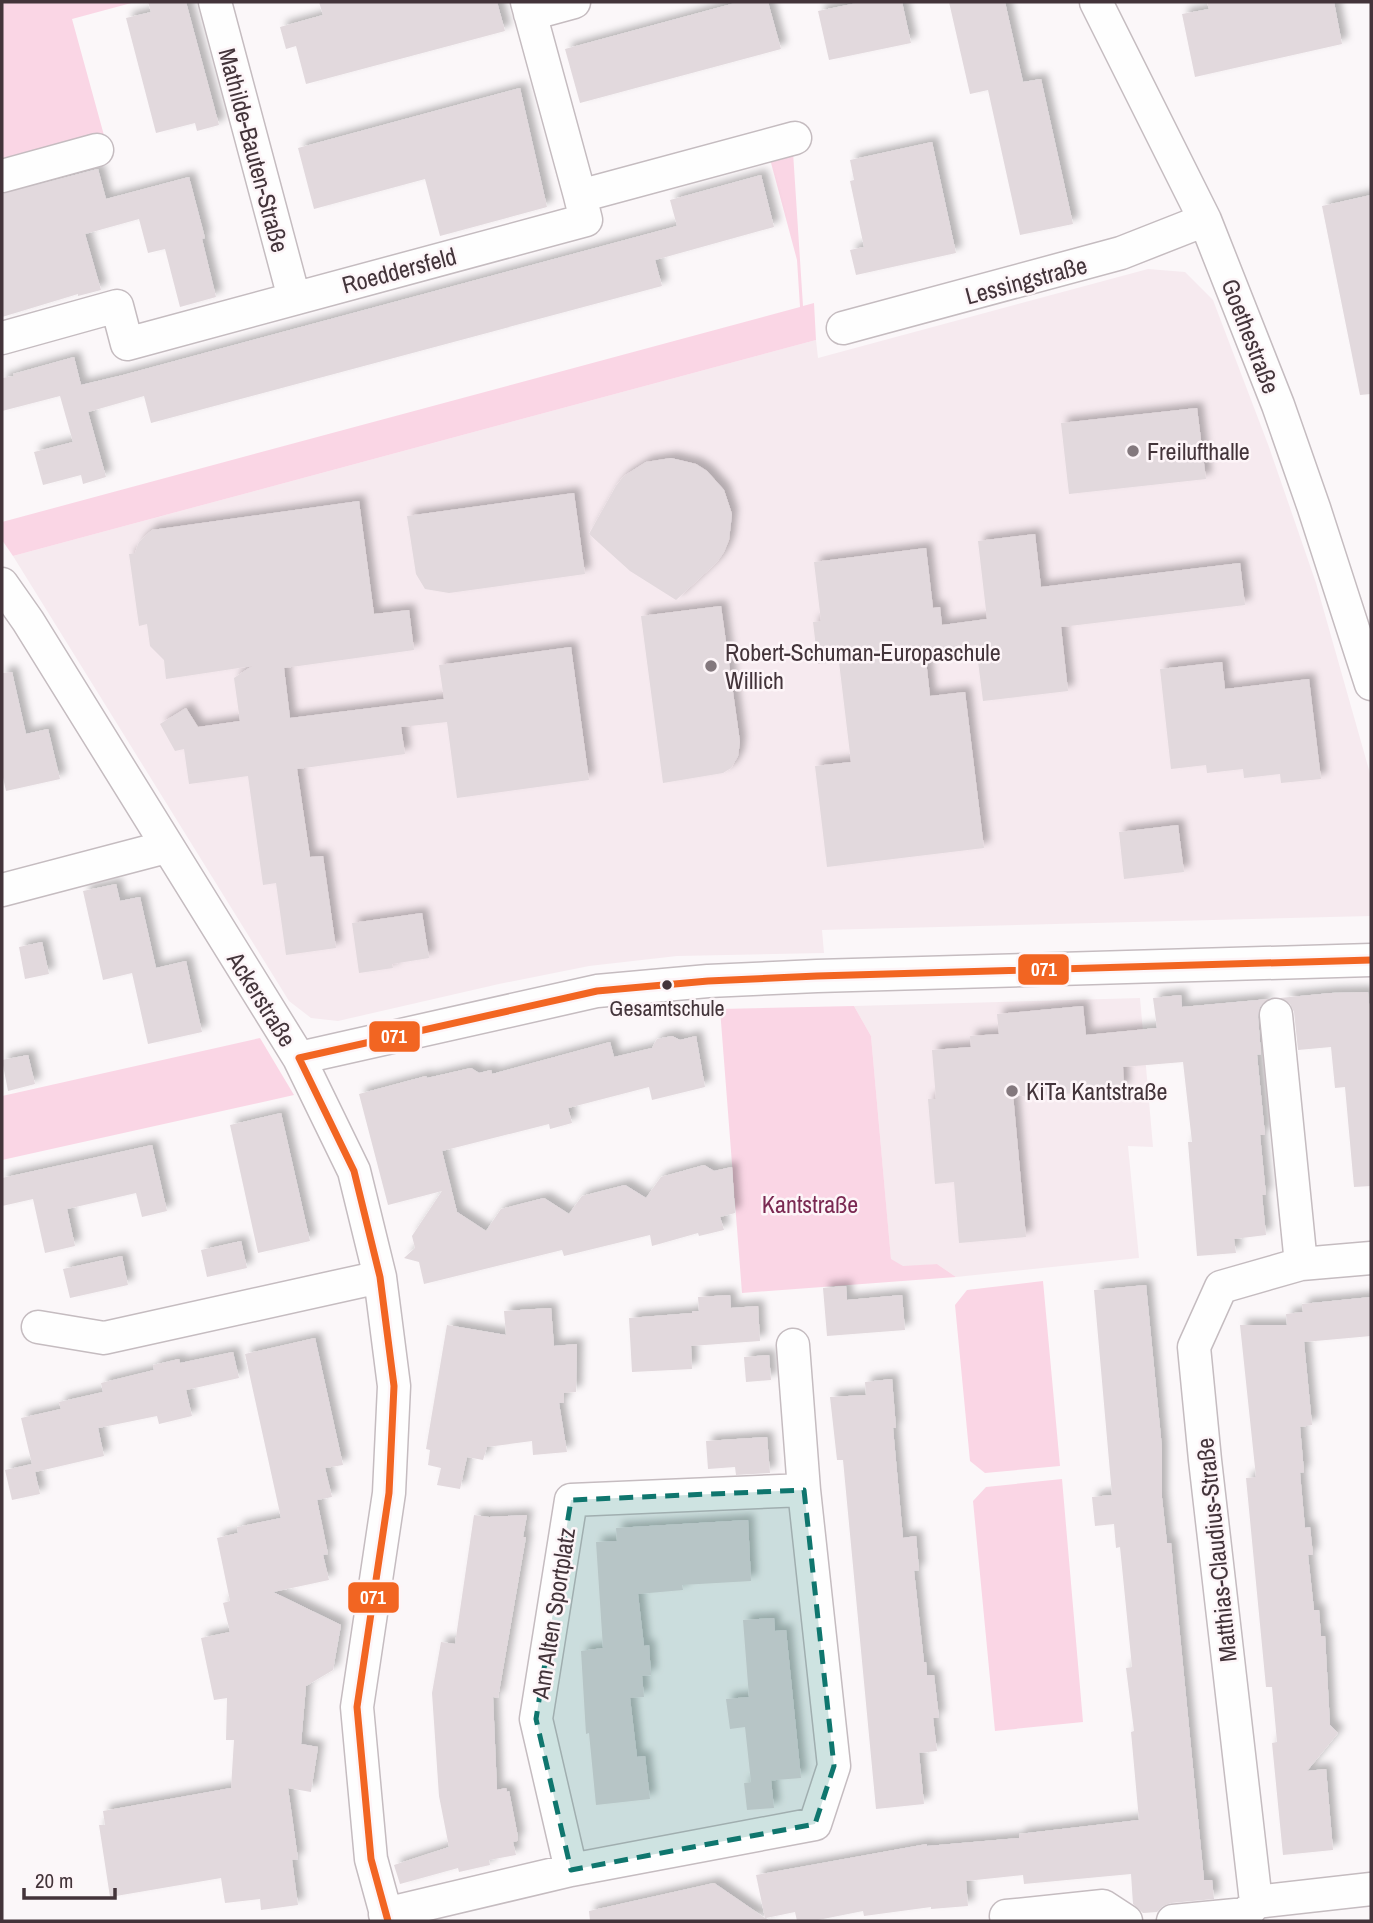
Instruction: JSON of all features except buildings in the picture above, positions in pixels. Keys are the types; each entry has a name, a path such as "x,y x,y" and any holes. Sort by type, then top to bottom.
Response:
{"street":[{"name":"Mathilde-Bauten-Straße","path":"215,2 294,298"},
{"path":"574,2 529,8 580,196 795,138"},
{"name":"Goethestraße","path":"1096,2 1205,220 1278,405 1371,684"},
{"path":"2,176 97,150"},
{"name":"Roeddersfeld","path":"2,338 117,306 127,344 586,220 580,196"},
{"name":"Lessingstraße","path":"843,328 1121,253 1205,220"},
{"name":"Ackerstraße","path":"2,584 28,621 299,1058 354,1171 380,1278 394,1387 389,1493 357,1707 371,1858 387,1917"},
{"path":"2,890 166,847"},
{"path":"299,1058 597,991 708,981 1371,960"},
{"path":"1276,1015 1301,1264"},
{"name":"Matthias-Claudius-Straße","path":"1256,1902 1194,1347 1221,1287 1301,1264 1371,1258"},
{"path":"38,1327 104,1338 380,1278"},
{"path":"387,1917 571,1870 815,1824 834,1766 804,1490 793,1345"},
{"name":"Am Alten Sportplatz","path":"571,1870 536,1719 571,1500 804,1490"},
{"path":"1173,1921 1246,1914 1256,1902 1371,1889"},
{"path":"1006,1916 1103,1906 1126,1921"}],"highlighted area":[{"path":"804,1490 834,1766 815,1824 571,1870 536,1719 571,1500"}],"shaded area":[{"name":"Robert-Schuman-Europaschule Willich","path":"1148,269 1185,272 1213,300 1269,447 1316,583 1371,777 1371,916 822,930 824,953 677,956 589,966 338,1021 311,1018 289,1001 13,556 816,340 818,358"},
{"name":"KiTa Kantstraße","path":"1140,998 1153,1147 1128,1146 1139,1258 956,1277 937,1264 903,1267 891,1260 871,1036 854,1006"}],"green space":[{"path":"2,2 135,2 72,19 105,139 2,167"},
{"path":"793,152 803,306 814,303 816,340 13,556 2,540 2,522 800,307 797,260 770,159"},
{"name":"Kantstraße","path":"854,1006 871,1036 891,1259 903,1266 937,1264 956,1277 742,1293 720,1009"},
{"path":"260,1038 294,1095 2,1160 2,1096"},
{"path":"1043,1281 1060,1466 985,1473 970,1461 955,1305 967,1290"},
{"path":"1062,1479 1083,1722 995,1731 973,1501 986,1487"}],"transit line":[{"name":"071","path":"388,1921 371,1859 357,1707 389,1493 394,1386 380,1277 354,1171 299,1058 597,991 708,981 817,976 1371,960"}],"place":[{"name":"Freilufthalle","path":"1133,451"},
{"name":"Robert-Schuman-Europaschule Willich","path":"711,666"},
{"name":"Gesamtschule","path":"667,985"},
{"name":"KiTa Kantstraße","path":"1012,1091"}]}
